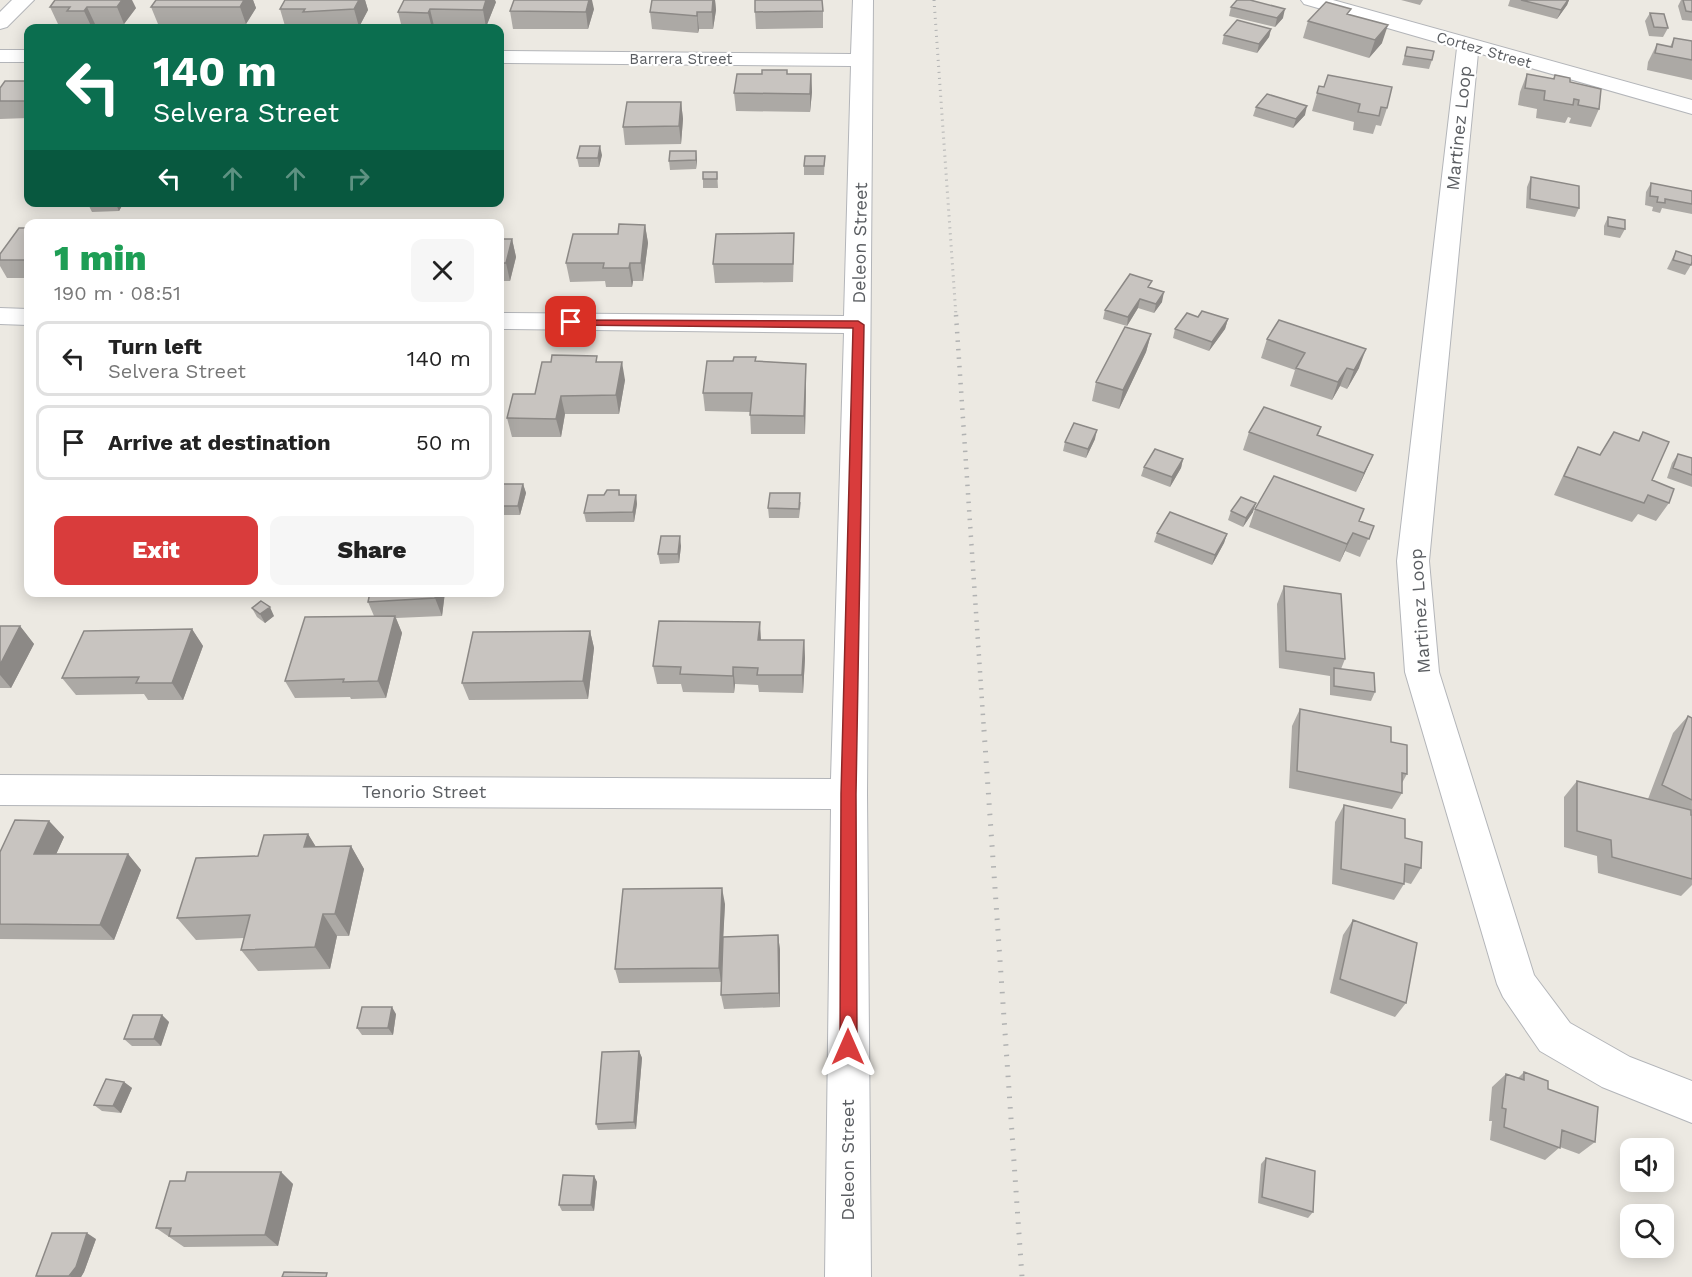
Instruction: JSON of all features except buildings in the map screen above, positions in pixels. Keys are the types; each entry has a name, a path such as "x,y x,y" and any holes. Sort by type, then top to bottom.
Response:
{"street":[{"path":"0,23 24,0"},
{"name":"Deleon Street","path":"848,1277 849,794 864,0"},
{"name":"Cortez Street","path":"1311,0 1468,46 1692,107"},
{"name":"Martinez Loop","path":"1468,46 1413,561 1422,672 1517,984 1556,1037 1617,1072 1692,1102"},
{"path":"0,56 24,56"},
{"name":"Barrera Street","path":"504,57 862,60"},
{"path":"0,316 24,317"},
{"path":"504,321 858,325"},
{"name":"Tenorio Street","path":"0,790 849,794"}],"railway":[{"path":"934,0 956,316"},
{"path":"956,315 984,731"},
{"path":"984,730 1022,1277"}],"route":[{"path":"571,322 858,325 849,794 848,1047"}]}
